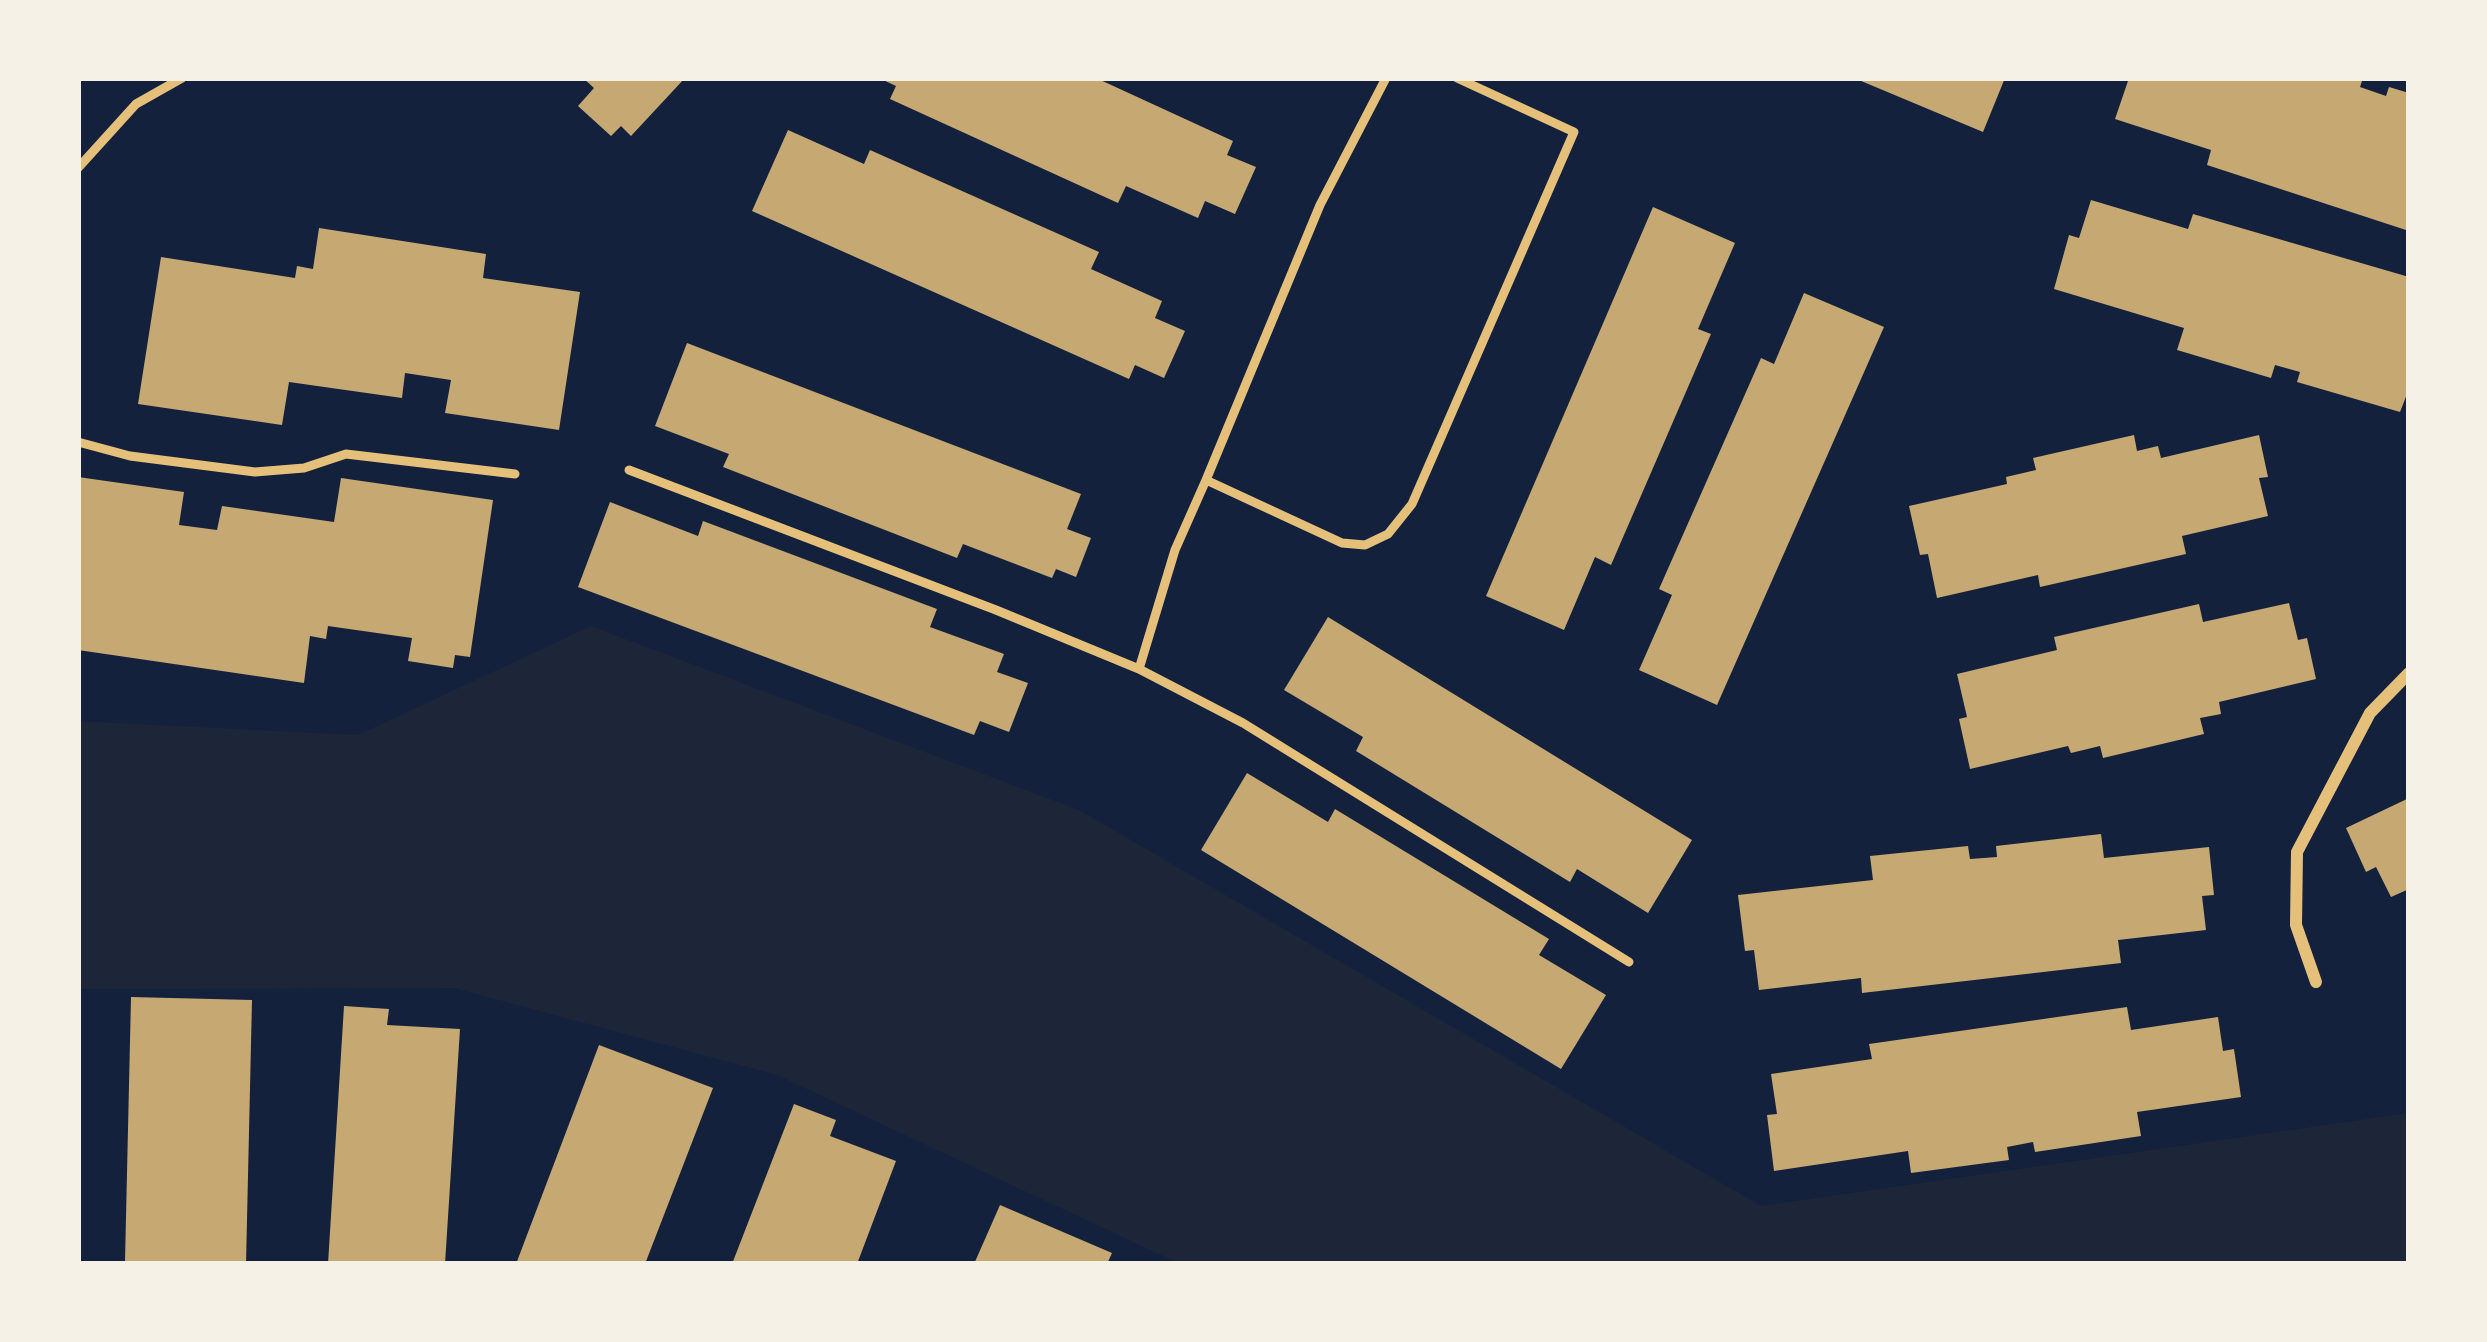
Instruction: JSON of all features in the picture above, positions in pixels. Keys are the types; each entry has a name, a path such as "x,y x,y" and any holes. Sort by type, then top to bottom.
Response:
{"street":[{"path":"2316,982 2296,925 2296,852 2371,713 2409,673"}],"lane":[{"path":"78,168 136,104 182,78"},
{"path":"1139,669 1175,550 1321,205 1386,78"},
{"path":"1206,480 1342,543 1365,545 1388,534 1412,504 1574,132 1457,78"},
{"path":"78,442 130,455 255,472 304,468 346,454 515,474"},
{"path":"629,470 1139,669 1243,723 1629,962"}],"shaded area":[{"path":"591,626 1079,810 1761,1206 2409,1113 2409,1264 1180,1264 777,1075 454,988 78,989 78,721 358,735"}],"building":[{"path":"583,78 685,78 631,136 621,126 611,136 578,106 594,88"},
{"path":"879,78 1096,78 1233,141 1227,155 1256,167 1235,214 1205,201 1198,218 1126,186 1118,203 890,99 896,86"},
{"path":"1854,78 2005,78 1983,132"},
{"path":"2129,78 2363,78 2360,87 2386,96 2389,87 2409,93 2409,231 2207,165 2211,150 2115,119"},
{"path":"788,130 864,164 870,150 1099,252 1091,269 1162,301 1155,318 1185,331 1164,378 1135,365 1129,379 752,211"},
{"path":"2091,200 2188,229 2193,214 2409,277 2409,389 2400,412 2297,382 2300,372 2275,365 2271,378 2177,350 2184,328 2054,289 2069,235 2079,238"},
{"path":"1653,207 1735,243 1698,329 1711,334 1611,565 1595,557 1564,630 1486,596"},
{"path":"319,228 486,254 483,278 580,292 559,430 445,413 451,380 405,373 402,398 289,382 282,425 138,404 161,257 295,278 297,266 313,269"},
{"path":"1804,293 1884,327 1717,705 1639,670 1672,595 1659,589 1761,358 1774,364"},
{"path":"687,343 1081,494 1067,529 1091,538 1076,577 1056,569 1052,578 963,544 957,558 723,467 729,454 655,426"},
{"path":"2134,435 2137,451 2158,446 2161,458 2259,435 2268,477 2259,478 2268,516 2182,536 2186,554 2040,587 2038,575 1937,598 1928,554 1920,555 1909,506 2007,484 2006,477 2036,470 2033,458"},
{"path":"78,477 184,492 179,525 217,530 222,506 334,522 341,478 493,500 470,657 455,655 453,668 408,661 412,638 328,626 326,639 310,636 304,683 78,650"},
{"path":"610,502 698,536 703,521 937,609 930,627 1004,654 997,672 1028,683 1009,732 980,721 974,735 578,587"},
{"path":"2289,603 2298,640 2307,638 2316,679 2219,702 2221,714 2200,718 2204,734 2103,758 2100,746 2071,753 2068,746 1970,769 1959,719 1967,717 1957,674 2057,650 2054,637 2199,604 2203,622"},
{"path":"1328,617 1692,840 1648,913 1577,869 1570,882 1356,751 1363,737 1284,690"},
{"path":"1247,773 1328,822 1335,809 1549,939 1539,955 1606,995 1561,1069 1201,850"},
{"path":"2409,798 2409,889 2391,897 2376,867 2366,872 2346,828"},
{"path":"2101,834 2104,858 2209,847 2214,895 2202,896 2206,930 2118,940 2121,963 1862,993 1861,978 1759,990 1754,950 1745,951 1738,895 1873,880 1870,856 1968,846 1970,859 1997,857 1996,846"},
{"path":"131,997 252,1000 246,1264 125,1261"},
{"path":"344,1006 389,1009 387,1025 460,1029 445,1264 328,1264"},
{"path":"2127,1007 2131,1030 2218,1017 2223,1051 2234,1049 2241,1097 2137,1112 2141,1136 2035,1152 2033,1142 2007,1147 2009,1160 1911,1173 1908,1151 1774,1171 1767,1115 1777,1114 1771,1074 1872,1059 1869,1044"},
{"path":"599,1045 713,1088 645,1264 516,1264"},
{"path":"794,1104 836,1120 830,1136 896,1161 857,1264 732,1264"},
{"path":"1000,1205 1112,1253 1107,1264 974,1264"}]}
